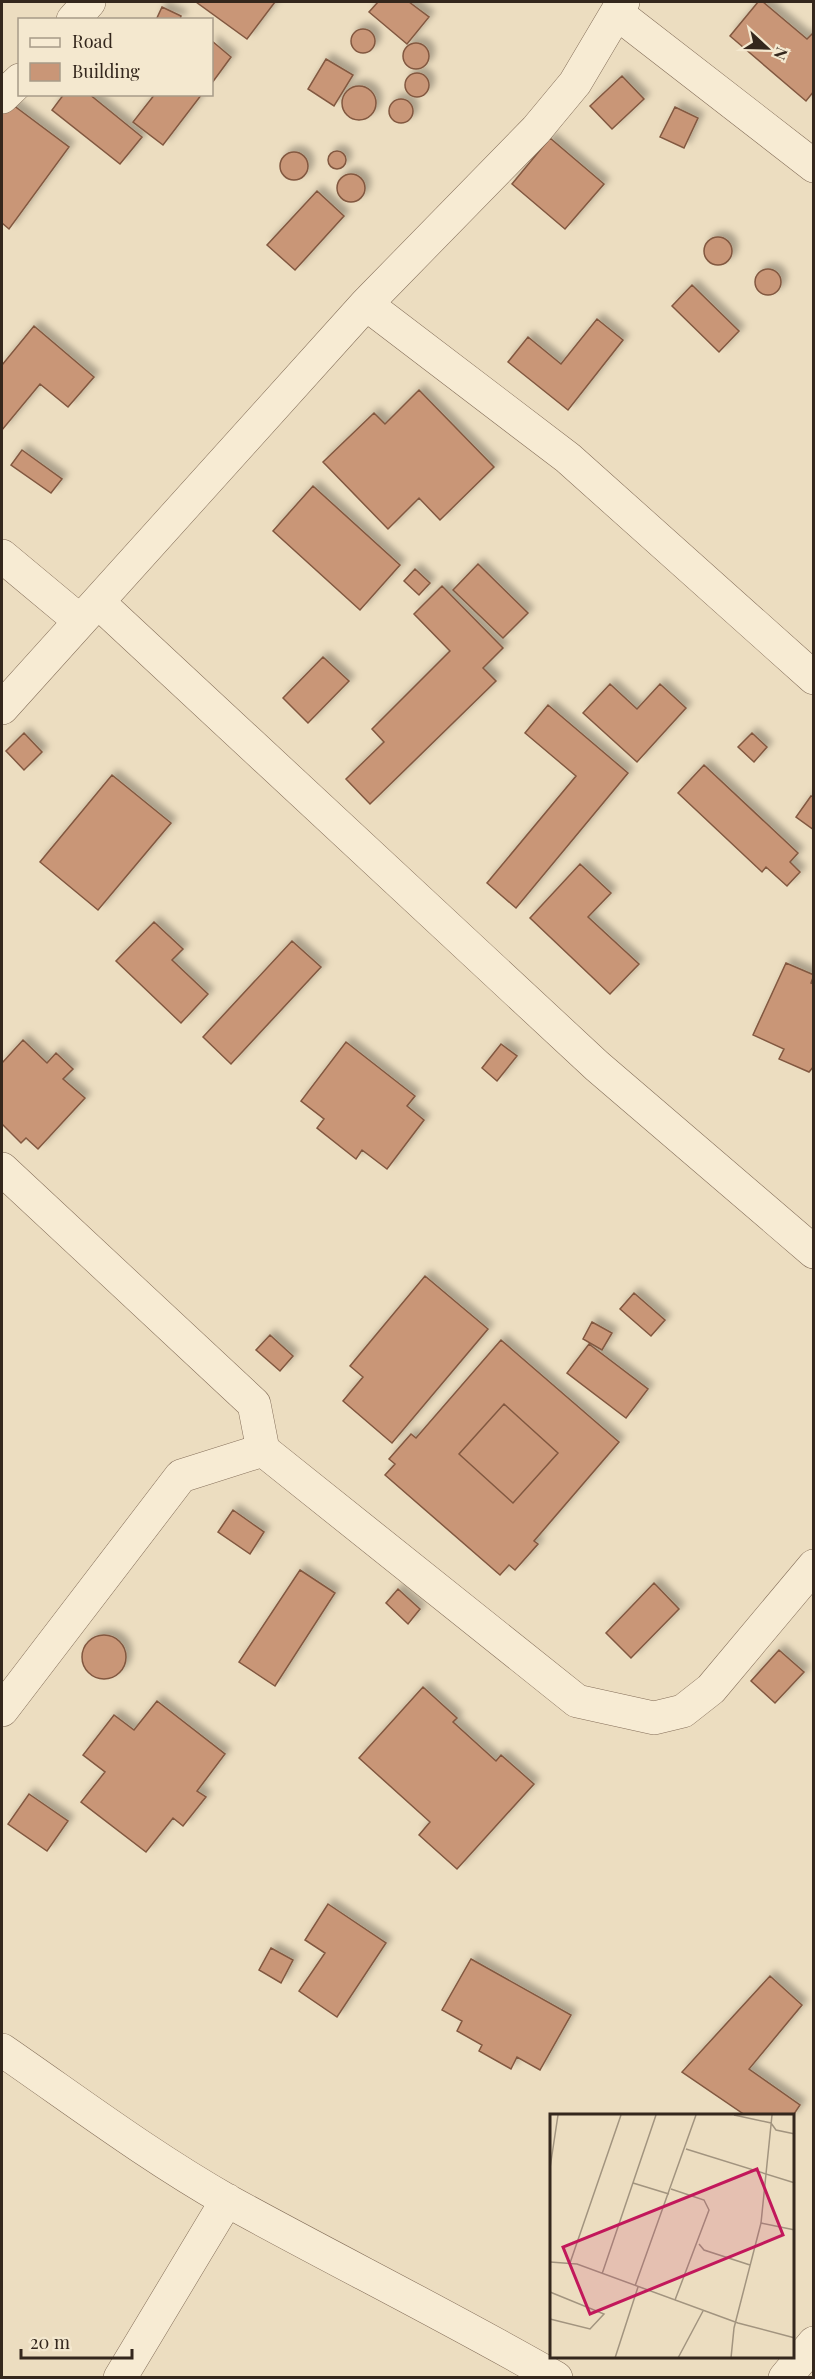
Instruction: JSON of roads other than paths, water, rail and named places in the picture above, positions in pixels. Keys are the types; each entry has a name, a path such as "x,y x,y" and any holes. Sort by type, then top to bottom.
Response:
{"street":[{"path":"75,18 89,2"},
{"path":"2,708 366,304 536,130 575,83 620,8 813,166"},
{"path":"2,97 18,82"},
{"path":"366,304 568,459 813,678"},
{"path":"2,556 89,612 597,1066 813,1252"},
{"path":"2,1169 254,1404 263,1450 577,1701 654,1718 683,1711 711,1689 813,1566"},
{"path":"2,1710 181,1476 263,1450"},
{"path":"2,2050 110,2126 227,2200 464,2325 556,2378"},
{"path":"120,2378 227,2200"},
{"path":"785,2378 813,2343"}]}
